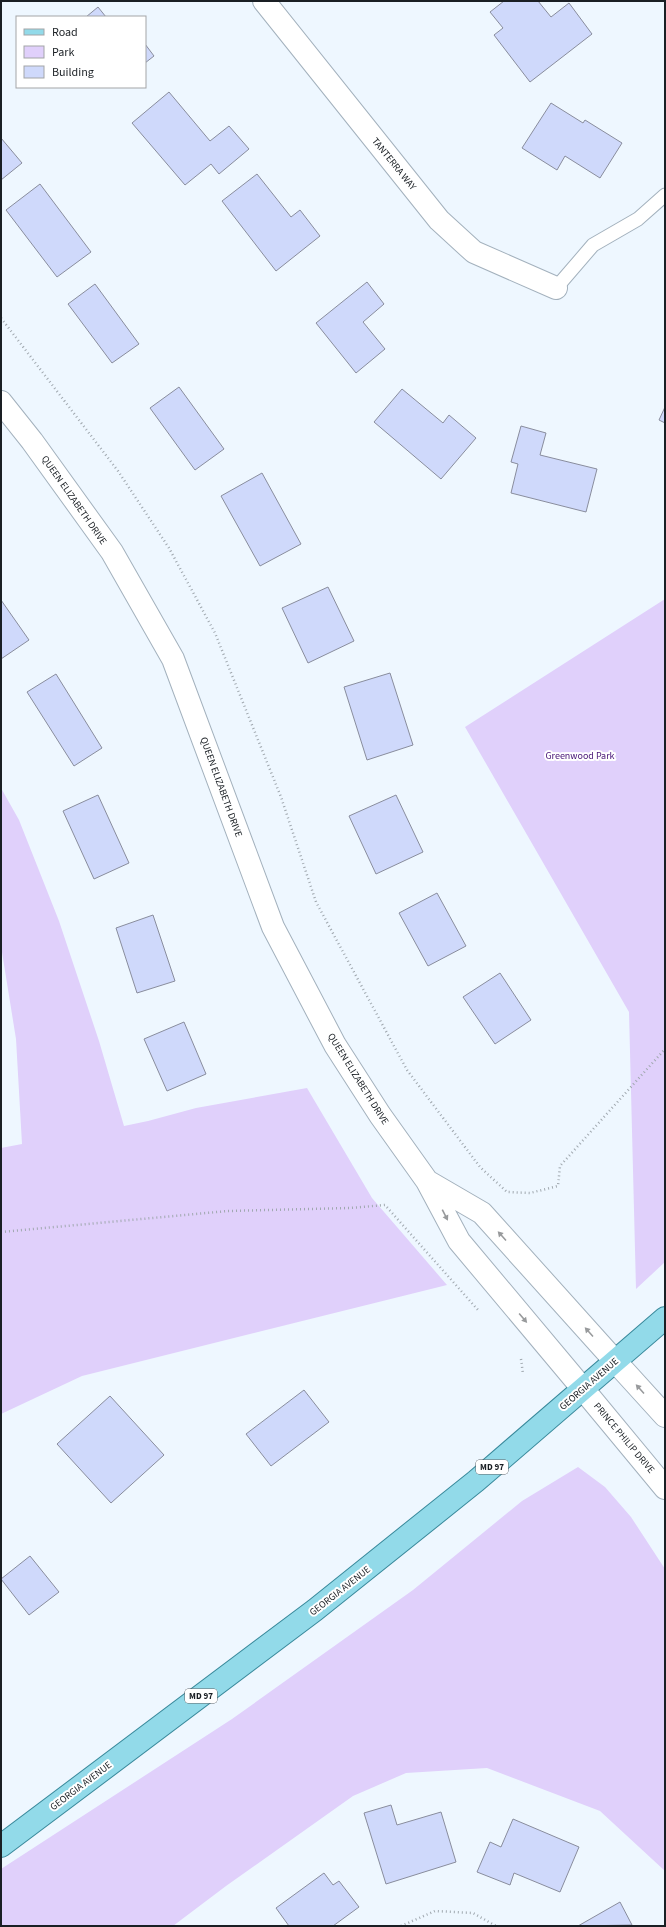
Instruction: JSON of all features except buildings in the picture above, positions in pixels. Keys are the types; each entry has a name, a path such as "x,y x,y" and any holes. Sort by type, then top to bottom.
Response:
{"main road":[{"name":"GEORGIA AVENUE","path":"1,1846 315,1610 470,1486 665,1318"}],"street":[{"name":"TANTERRA WAY","path":"264,1 439,220 474,252 556,288"},
{"name":"QUEEN ELIZABETH DRIVE","path":"1,402 32,441 112,552 173,659 273,926 335,1045 380,1115 427,1180 459,1241 583,1389"},
{"name":"QUEEN ELIZABETH DRIVE","path":"427,1180 482,1213 616,1361"},
{"path":"616,1361 665,1416"},
{"name":"PRINCE PHILIP DRIVE","path":"583,1389 665,1488"}],"lane":[{"path":"556,288 593,246 638,219 665,195"}],"path":[{"path":"1,318 118,471 169,548 215,634 281,797 316,902 407,1070 480,1167 507,1192 530,1193 558,1186 560,1166 665,1049"},
{"path":"1,1232 228,1211 350,1208 384,1205 479,1311"},
{"path":"521,1358 523,1374"},
{"path":"401,1926 435,1911 473,1913 496,1926"}],"green space":[{"name":"Greenwood Park","path":"665,599 665,1262 636,1289 629,1012 465,727"},
{"path":"1,788 19,820 59,921 99,1041 124,1126 196,1108 307,1088 372,1198 447,1285 82,1376 1,1414 1,1148 22,1144 16,1039 1,946"},
{"path":"578,1467 605,1487 631,1517 665,1569 665,1871 600,1811 487,1768 406,1773 353,1796 226,1886 173,1926 1,1926 1,1869 232,1719 413,1590 522,1501"}]}
